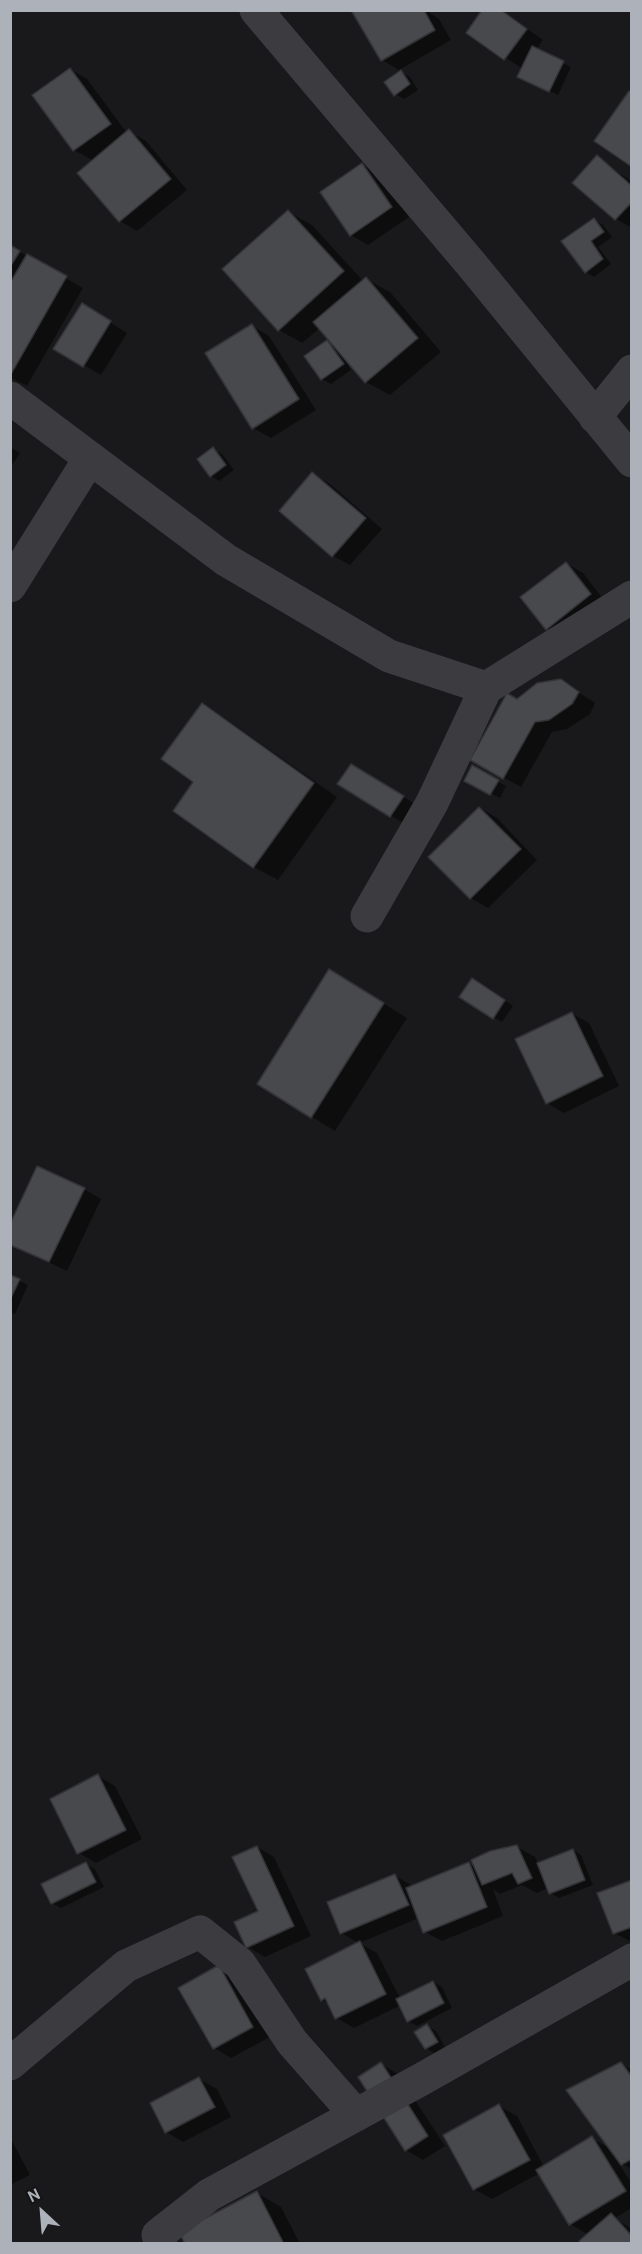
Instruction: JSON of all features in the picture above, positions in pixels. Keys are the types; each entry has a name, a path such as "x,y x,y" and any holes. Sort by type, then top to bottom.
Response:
{"street":[{"path":"256,10 472,265 632,461"},
{"path":"595,417 632,371"},
{"path":"10,398 226,560 389,656 486,688"},
{"path":"10,586 90,458"},
{"path":"367,916 432,803 486,688 632,597"},
{"path":"10,2064 126,1966 200,1932 240,1964 292,2042 356,2115"},
{"path":"161,2244 158,2235 209,2195 632,1960"}],"building":[{"path":"351,10 424,10 435,30 381,61"},
{"path":"482,10 501,10 527,29 504,60 466,33"},
{"path":"532,46 564,61 549,92 517,77"},
{"path":"70,68 111,124 73,151 32,95"},
{"path":"401,70 410,84 394,96 384,82"},
{"path":"629,91 632,92 632,167 594,141"},
{"path":"129,129 171,179 119,222 77,173"},
{"path":"597,155 632,186 632,202 615,220 572,183"},
{"path":"362,163 392,207 350,236 320,192"},
{"path":"288,210 344,271 278,331 222,269"},
{"path":"594,218 604,232 591,241 603,259 585,273 561,241"},
{"path":"10,245 20,251 10,267"},
{"path":"27,254 67,276 10,376 10,283"},
{"path":"366,277 418,338 365,383 313,322"},
{"path":"82,303 111,321 83,367 53,349"},
{"path":"252,324 299,399 252,429 205,353"},
{"path":"327,340 344,364 321,380 304,356"},
{"path":"213,447 226,465 210,477 197,459"},
{"path":"312,472 366,518 332,557 279,511"},
{"path":"566,562 591,594 546,630 520,597"},
{"path":"561,679 579,692 572,704 549,720 535,722 503,779 470,760 507,693 517,699 537,683"},
{"path":"202,703 314,783 253,868 173,811 193,782 161,759"},
{"path":"351,764 404,796 390,817 337,784"},
{"path":"472,765 499,780 490,795 464,781"},
{"path":"479,807 521,849 470,899 428,857"},
{"path":"329,969 384,1003 311,1118 257,1084"},
{"path":"472,978 505,1000 493,1019 459,997"},
{"path":"572,1012 603,1076 546,1104 515,1039"},
{"path":"37,1166 85,1188 49,1262 10,1245 10,1224"},
{"path":"10,1275 20,1279 10,1300"},
{"path":"98,1774 126,1830 77,1854 50,1799"},
{"path":"517,1845 532,1878 518,1884 512,1873 482,1885 471,1860 490,1851"},
{"path":"257,1846 294,1926 246,1948 234,1922 258,1911 232,1857"},
{"path":"573,1849 585,1880 549,1894 537,1863"},
{"path":"86,1862 96,1882 51,1904 41,1884"},
{"path":"469,1862 487,1907 423,1933 406,1888"},
{"path":"395,1874 409,1905 340,1934 327,1902"},
{"path":"632,1880 632,1927 613,1934 597,1893"},
{"path":"360,1941 386,1994 335,2019 325,1998 321,2001 305,1969"},
{"path":"219,1965 253,2027 213,2049 178,1988"},
{"path":"433,1981 444,2003 407,2022 396,1999"},
{"path":"427,2024 438,2042 425,2049 414,2032"},
{"path":"381,2062 428,2136 405,2151 358,2077"},
{"path":"621,2062 632,2077 632,2159 621,2165 566,2090"},
{"path":"199,2077 215,2107 165,2133 150,2103"},
{"path":"499,2104 530,2160 473,2190 443,2135"},
{"path":"592,2136 626,2191 569,2225 536,2170"},
{"path":"257,2191 284,2244 185,2244 179,2232"},
{"path":"611,2213 632,2236 632,2244 581,2244 579,2241"}]}
